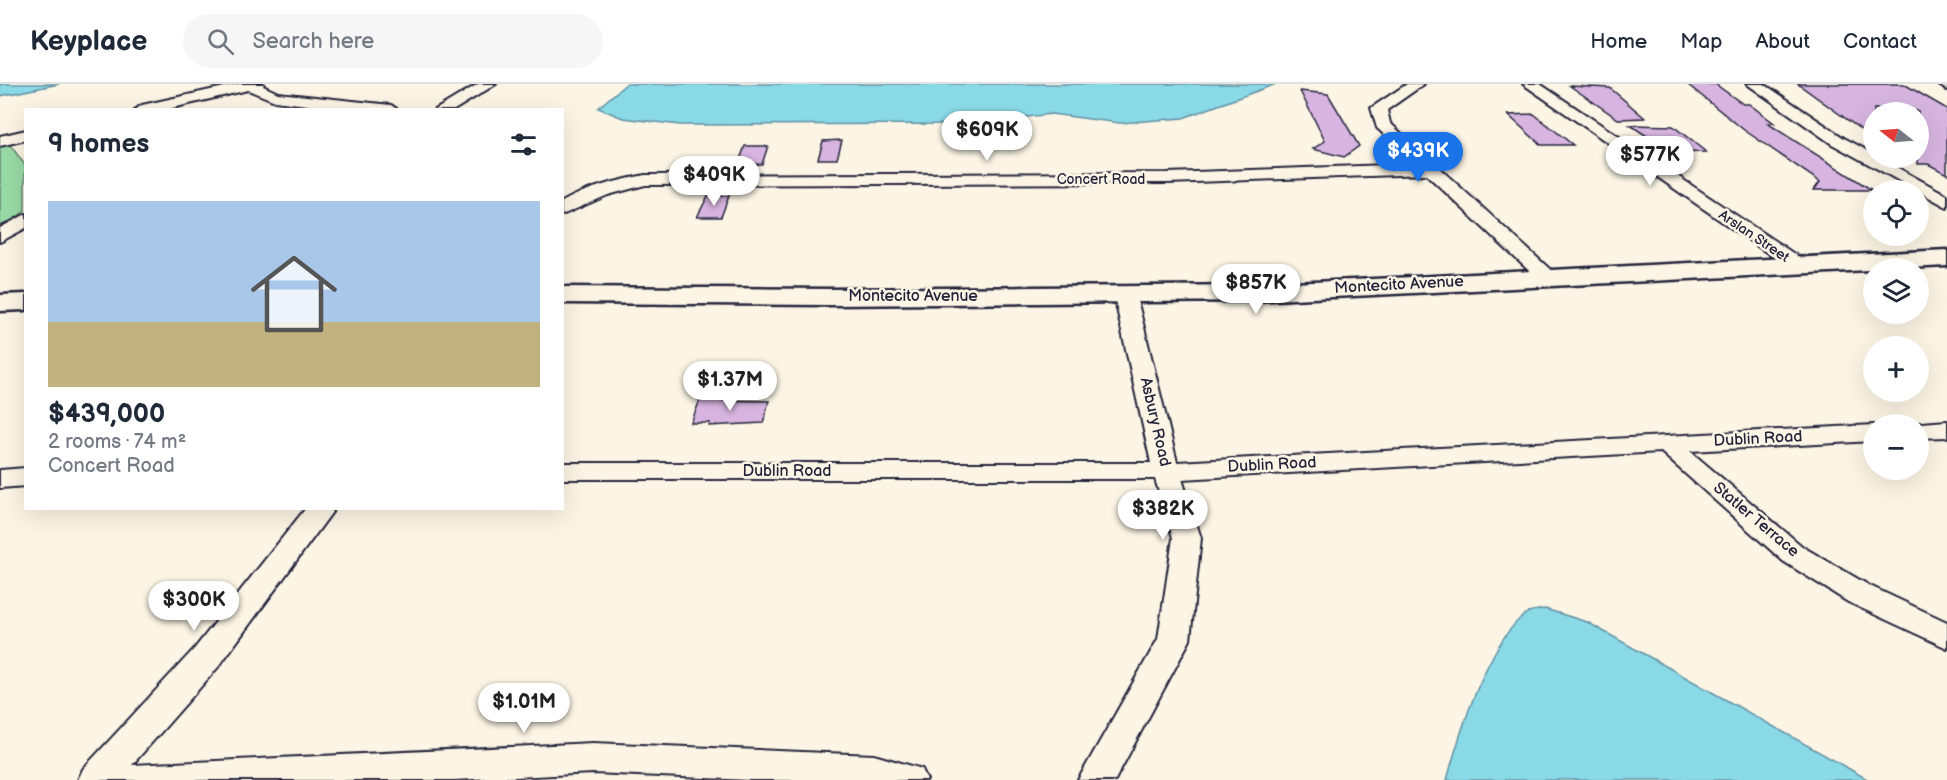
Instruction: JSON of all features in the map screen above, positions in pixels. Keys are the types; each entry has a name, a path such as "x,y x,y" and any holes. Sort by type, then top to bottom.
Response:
{"street":[{"path":"446,108 489,84"},
{"path":"1418,84 1379,108 1383,125 1548,278"},
{"path":"1522,84 1530,84"},
{"name":"Arslan Street","path":"1530,84 1799,266"},
{"path":"1754,84 1838,141 1947,202"},
{"path":"151,108 254,85 275,97 373,108"},
{"path":"13,138 24,150"},
{"name":"Concert Road","path":"564,209 579,199 615,186 645,180 1115,179 1428,169"},
{"path":"0,236 24,221"},
{"name":"Montecito Avenue","path":"564,295 820,297 1253,293 1947,258"},
{"name":"Asbury Road","path":"1096,780 1174,640 1187,538 1166,471 1125,295"},
{"path":"0,303 24,302"},
{"path":"1929,430 1947,429"},
{"name":"Dublin Road","path":"564,471 1166,471 1863,434"},
{"name":"Statler Terrace","path":"1668,444 1793,554 1859,594 1947,636"},
{"path":"0,479 24,477"},
{"path":"96,780 207,657 319,510"},
{"path":"132,780 585,769 874,771 909,780"}],"green space":[{"path":"0,145 11,146 24,164 24,212 0,229"}],"water":[{"path":"0,84 59,84 0,96"},
{"path":"626,84 1276,84 1183,118 1120,123 1051,114 970,124 680,125 623,118 598,108"},
{"path":"1545,609 1587,622 1869,780 1447,780 1467,715 1500,644 1513,626 1527,613"}],"building":[{"path":"1687,84 1715,84 1743,104 1749,104 1774,123 1767,123 1863,184 1863,190 1814,190 1820,182 1744,130"},
{"path":"1798,84 1904,84 1947,109 1947,174 1929,165 1929,102 1863,102 1863,131"},
{"path":"1570,86 1610,88 1645,118 1618,119"},
{"path":"1300,91 1328,94 1359,146 1344,157 1313,149 1325,141"},
{"path":"1534,114 1573,145 1541,145 1508,115"},
{"path":"1630,125 1673,126 1706,152 1673,153"},
{"path":"842,140 837,159 818,159 823,141"},
{"path":"745,146 768,146 762,164 738,165"},
{"path":"708,196 729,196 721,217 697,217"},
{"path":"700,400 769,401 763,423 709,426 710,423 691,423"}]}
